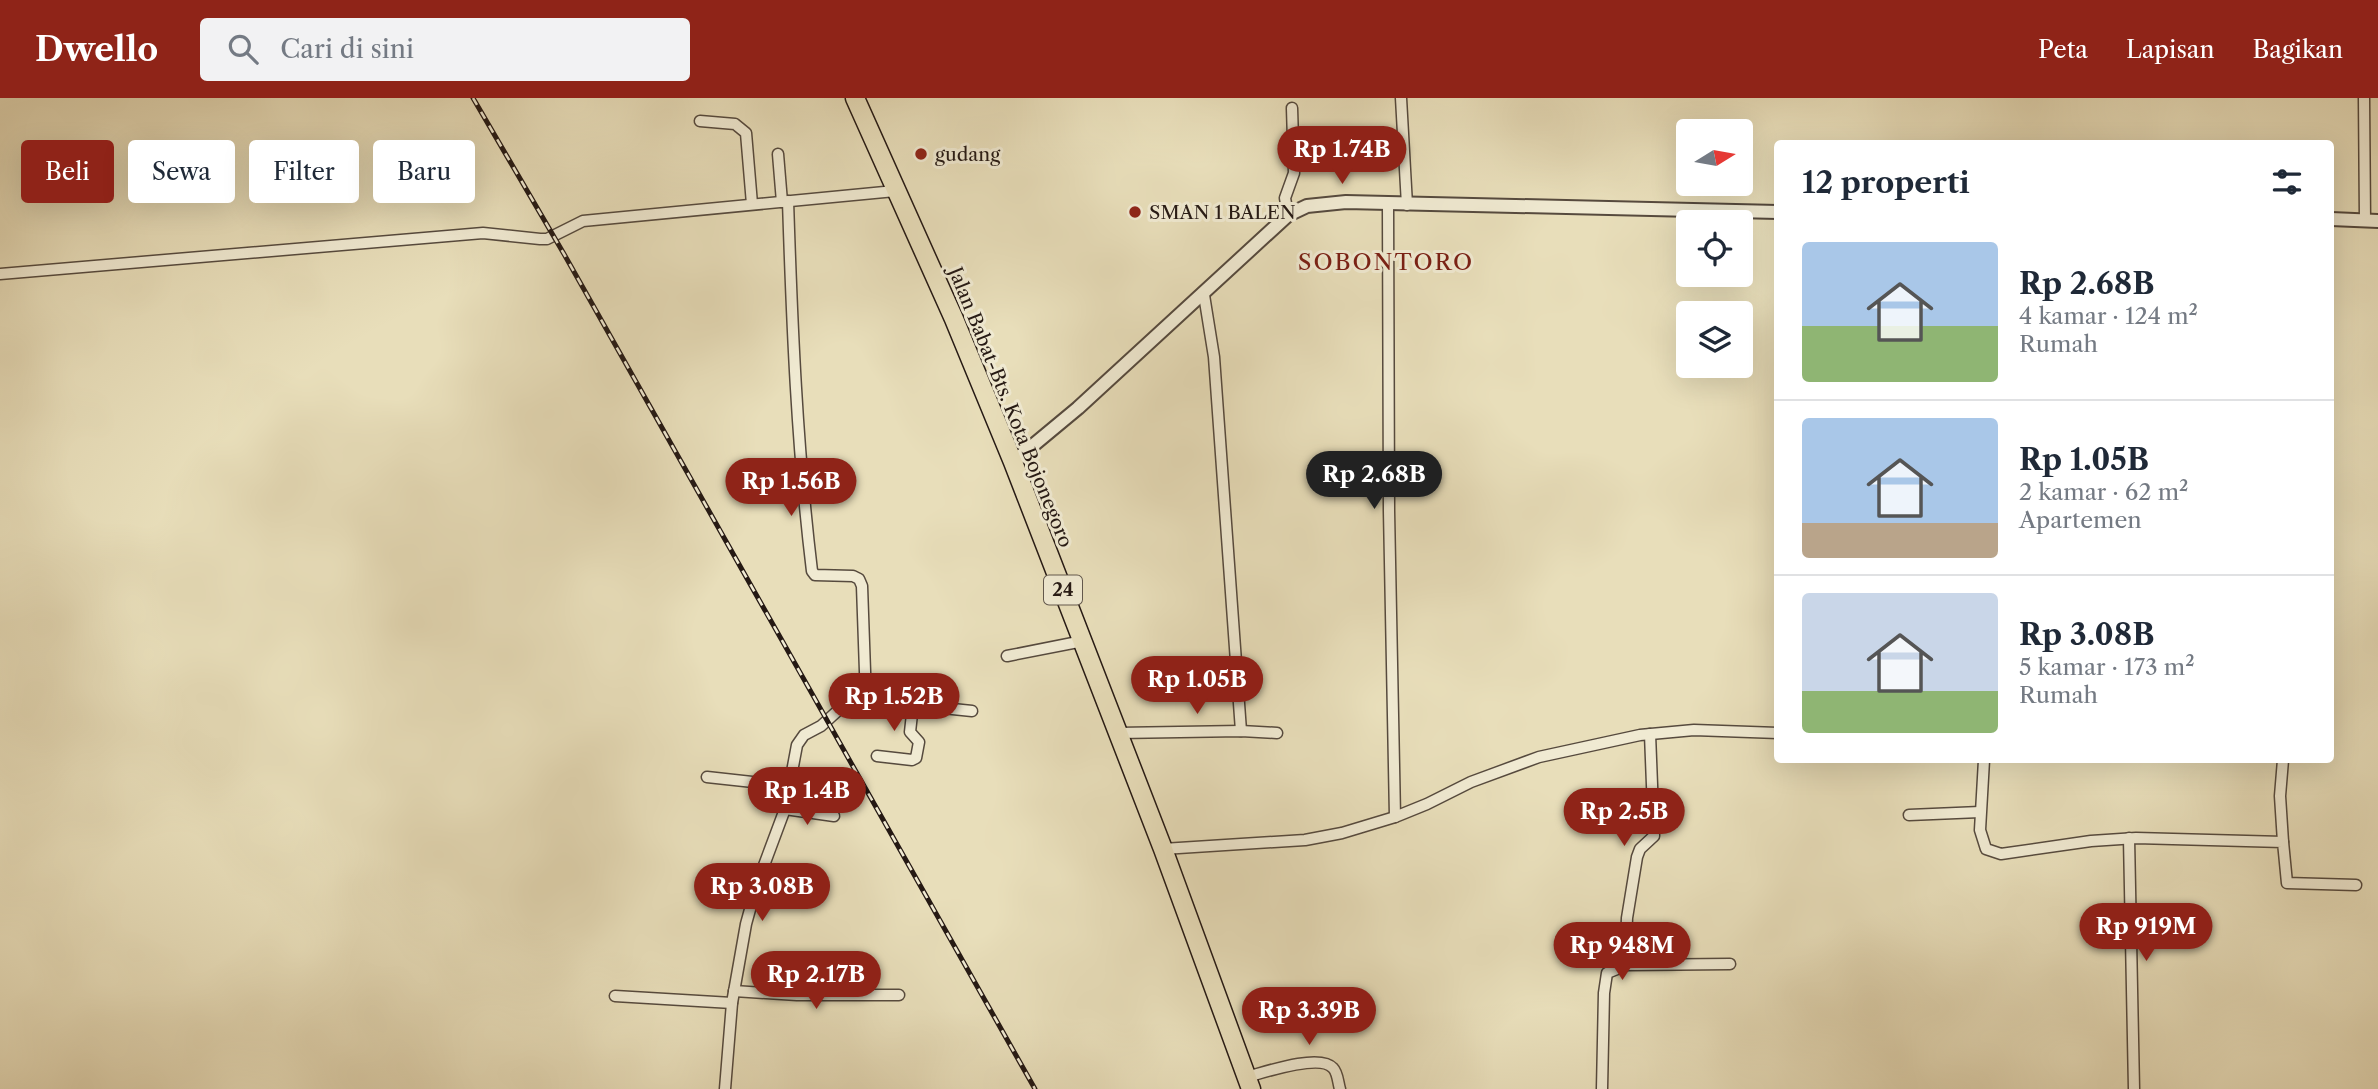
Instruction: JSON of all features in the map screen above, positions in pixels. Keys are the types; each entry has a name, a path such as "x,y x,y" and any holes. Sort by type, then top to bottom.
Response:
{"highway":[{"name":"Jalan Babat-Bts. Kota Bojonegoro","path":"855,98 954,318 1013,462 1163,849 1249,1083"}],"street":[{"path":"1401,98 1407,205"},
{"path":"2334,219 2371,220 2364,98"},
{"path":"1288,215 1286,198 1294,173 1292,108"},
{"path":"700,121 735,124 746,133 752,204"},
{"path":"778,153 785,201 800,456 812,571 816,575 853,576 859,579 862,586 866,700"},
{"path":"0,274 483,233 540,240 583,221 895,191"},
{"path":"1013,462 1078,408 1288,215 1297,210 1316,204 1346,202 1774,212"},
{"path":"1388,204 1389,511 1395,817"},
{"path":"1204,295 1214,357 1241,731"},
{"path":"1007,656 1083,641"},
{"path":"725,1089 732,1003 746,924 757,884 785,809 799,739 821,726 844,706 866,700 972,711"},
{"path":"877,756 910,760 916,758 919,742 909,732 913,705"},
{"path":"1163,849 1324,837 1395,817 1471,782 1539,757 1650,734 1694,730 1774,733"},
{"path":"1118,733 1277,733"},
{"path":"1625,965 1627,918 1637,857 1640,849 1654,836 1650,734"},
{"path":"1984,763 1980,811 1982,841 1991,852 2129,838 2283,842"},
{"path":"2283,763 2280,796 2287,883 2356,885"},
{"path":"707,777 789,786"},
{"path":"785,809 834,816"},
{"path":"1909,815 1980,811"},
{"path":"2129,838 2134,1089"},
{"path":"2130,931 2183,931"},
{"path":"1602,1089 1605,979 1611,970 1625,965 1730,964"},
{"path":"734,991 797,995 899,995"},
{"path":"615,996 732,1003"},
{"path":"1249,1083 1317,1061 1331,1065 1340,1089"}],"railway":[{"path":"473,98 564,254 1035,1089"}],"place":[{"name":"gudang","path":"921,154"},
{"name":"SMAN 1 BALEN","path":"1135,212"}],"district":[{"name":"SOBONTORO","path":"1386,262"}]}
